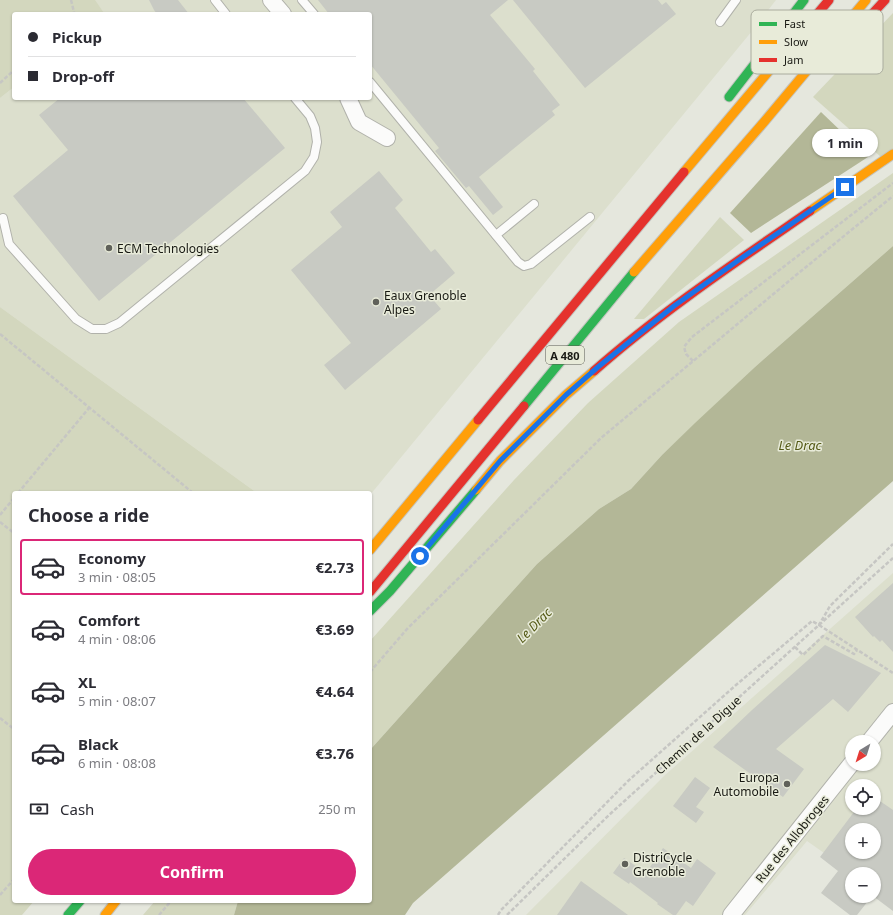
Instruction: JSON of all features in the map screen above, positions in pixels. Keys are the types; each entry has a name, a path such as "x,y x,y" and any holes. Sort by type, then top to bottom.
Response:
{"highway":[{"path":"796,10 804,0"},
{"name":"A 480","path":"821,10 829,0"},
{"name":"A 480","path":"858,10 866,0"},
{"path":"876,10 885,0"},
{"path":"723,104 751,68"},
{"name":"A 480","path":"372,548 766,74"},
{"name":"A 480","path":"372,590 649,254 804,74"},
{"path":"764,122 813,74"},
{"path":"697,156 708,130"},
{"path":"372,609 390,591 500,461 566,395 598,367 680,302 893,154"},
{"path":"68,915 78,903"},
{"path":"104,915 114,903"}],"street":[{"path":"349,100 359,122 387,138"},
{"path":"875,735 893,712"},
{"name":"Rue des Allobroges","path":"731,915 846,771"}],"lane":[{"path":"215,0 224,12"},
{"path":"302,0 312,12"},
{"path":"720,22 736,0"},
{"path":"372,84 518,262 524,266 532,264 590,217"},
{"path":"2,218 9,244 76,319 92,329 106,328 119,323 305,171 314,157 317,142 315,128 310,116 297,100"},
{"path":"496,235 534,204"}],"path":[{"path":"71,0 74,12"},
{"path":"0,83 12,72"},
{"path":"693,362 686,354 684,347 692,337 893,182"},
{"path":"372,670 408,629 601,438 893,196"},
{"path":"0,334 191,491"},
{"path":"20,491 89,408"},
{"path":"0,515 12,500"},
{"path":"0,522 12,531"},
{"path":"819,625 830,606 893,544"},
{"name":"Chemin de la Digue","path":"507,915 609,814 893,558"},
{"path":"498,915 501,910 628,781 736,685 812,622 893,673"},
{"path":"795,647 803,655 823,636 854,654 857,650"},
{"path":"0,718 12,727"},
{"path":"0,895 12,881"},
{"path":"159,915 169,903"}],"shaded area":[{"path":"0,0 95,0 103,12 12,12 12,89 0,98"},
{"path":"94,0 776,0 768,10 751,10 751,32 372,493 372,491 254,491 0,307 0,98 12,89 12,100 372,100 372,12 103,12"},
{"path":"893,13 893,149 881,157 813,97 835,74 883,74 883,24"},
{"path":"893,173 893,246 755,367 662,455 631,489 599,509 537,564 372,748 372,639 514,480 588,403 679,322"},
{"path":"720,217 744,240 644,319 634,319"},
{"path":"0,307 254,491 12,491 12,903 32,903 22,915 0,915"},
{"path":"893,573 893,902 881,884 881,867 845,868 807,841 745,915 526,915 664,776"},
{"path":"153,903 237,903 234,915 143,915"}],"water":[{"path":"821,112 868,157 751,233 730,213"},
{"name":"Le Drac","path":"893,246 893,481 413,903 405,915 234,915 237,903 372,903 372,748 537,564 599,509 631,489 662,455 755,367"}],"building":[{"path":"149,0 178,0 187,12 156,12"},
{"path":"318,0 508,0 490,15 535,69 533,71 560,105 552,111 555,115 479,177 503,207 493,215 469,186 466,188 435,151 439,148 372,66 372,12 327,12"},
{"path":"513,0 658,0 662,5 666,2 676,14 585,88"},
{"name":"ECM Technologies","path":"58,100 245,100 285,148 99,301 13,196 68,150 39,115"},
{"name":"Eaux Grenoble Alpes","path":"379,171 403,200 395,208 431,252 435,249 455,273 429,295 441,309 345,390 324,365 351,343 291,270 342,227 330,212"},
{"path":"893,583 893,652 882,640 880,642 874,636 873,637 855,617"},
{"path":"825,645 881,673 848,712 833,699 776,749 804,769 783,797 713,747"},
{"path":"695,777 710,788 696,807 704,812 696,823 673,806"},
{"path":"881,802 893,810 893,911 881,902 881,867 845,867 845,903 866,903 857,915 850,915 821,893 838,871 820,857 845,824 845,859 881,859 881,823 846,823 852,815 881,815"},
{"path":"663,848 691,868 697,859 716,873 693,906 686,901 676,915 673,915 657,904 658,903 630,882 629,884 613,873 624,858 646,873"},
{"path":"581,881 628,915 557,915"}],"traffic: fast":[{"path":"796,10 804,0"},
{"path":"729,97 751,69"},
{"path":"524,406 634,272"},
{"path":"372,609 390,591 476,490"},
{"path":"68,915 78,903"}],"traffic: slow":[{"path":"858,10 866,0"},
{"path":"684,172 766,74"},
{"path":"634,272 804,74"},
{"path":"810,211 893,154"},
{"path":"476,490 500,461 566,395 594,371"},
{"path":"372,548 478,420"},
{"path":"105,915 114,903"}],"traffic: jam":[{"path":"821,10 829,0"},
{"path":"876,10 885,0"},
{"path":"478,420 684,172"},
{"path":"594,371 619,349 672,308 810,211"},
{"path":"372,590 524,406"}],"place":[{"name":"ECM Technologies","path":"109,248"},
{"name":"Eaux Grenoble Alpes","path":"376,302"},
{"name":"Europa Automobile","path":"787,784"},
{"name":"DistriCycle Grenoble","path":"625,864"}],"route":[{"path":"420,556 500,461 566,395 598,367 674,306 845,187"}]}
